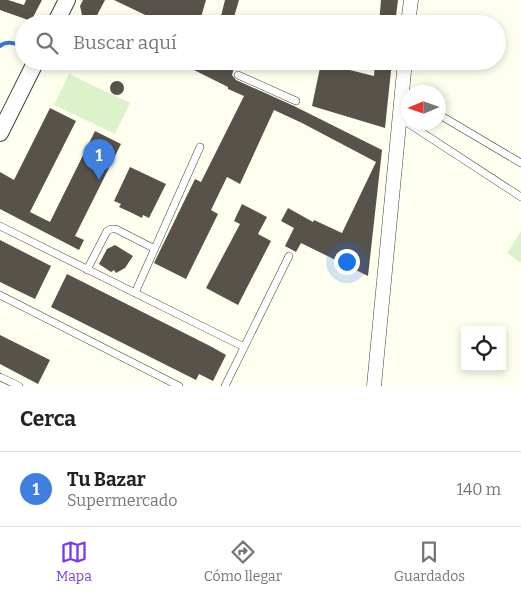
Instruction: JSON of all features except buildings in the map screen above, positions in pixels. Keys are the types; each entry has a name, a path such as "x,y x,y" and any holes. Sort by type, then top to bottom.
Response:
{"street":[{"path":"60,15 67,0"},
{"path":"409,15 411,0"},
{"path":"0,133 32,70"},
{"path":"405,70 405,85"},
{"path":"374,386 401,110"}],"lane":[{"path":"238,75 296,101"},
{"path":"399,118 521,197"},
{"path":"446,119 521,163"},
{"path":"135,293 200,147"},
{"path":"0,226 244,347"},
{"path":"87,270 107,231 111,229 116,229 155,249"},
{"path":"225,386 289,256"},
{"path":"0,295 180,386"},
{"path":"0,377 19,386"}],"green space":[{"path":"69,74 130,103 115,134 54,105"},
{"path":"521,231 521,263 507,253"}],"waterway":[{"path":"0,46 8,43 15,44"}],"place":[{"name":"Tu Bazar","path":"99,180"}]}
